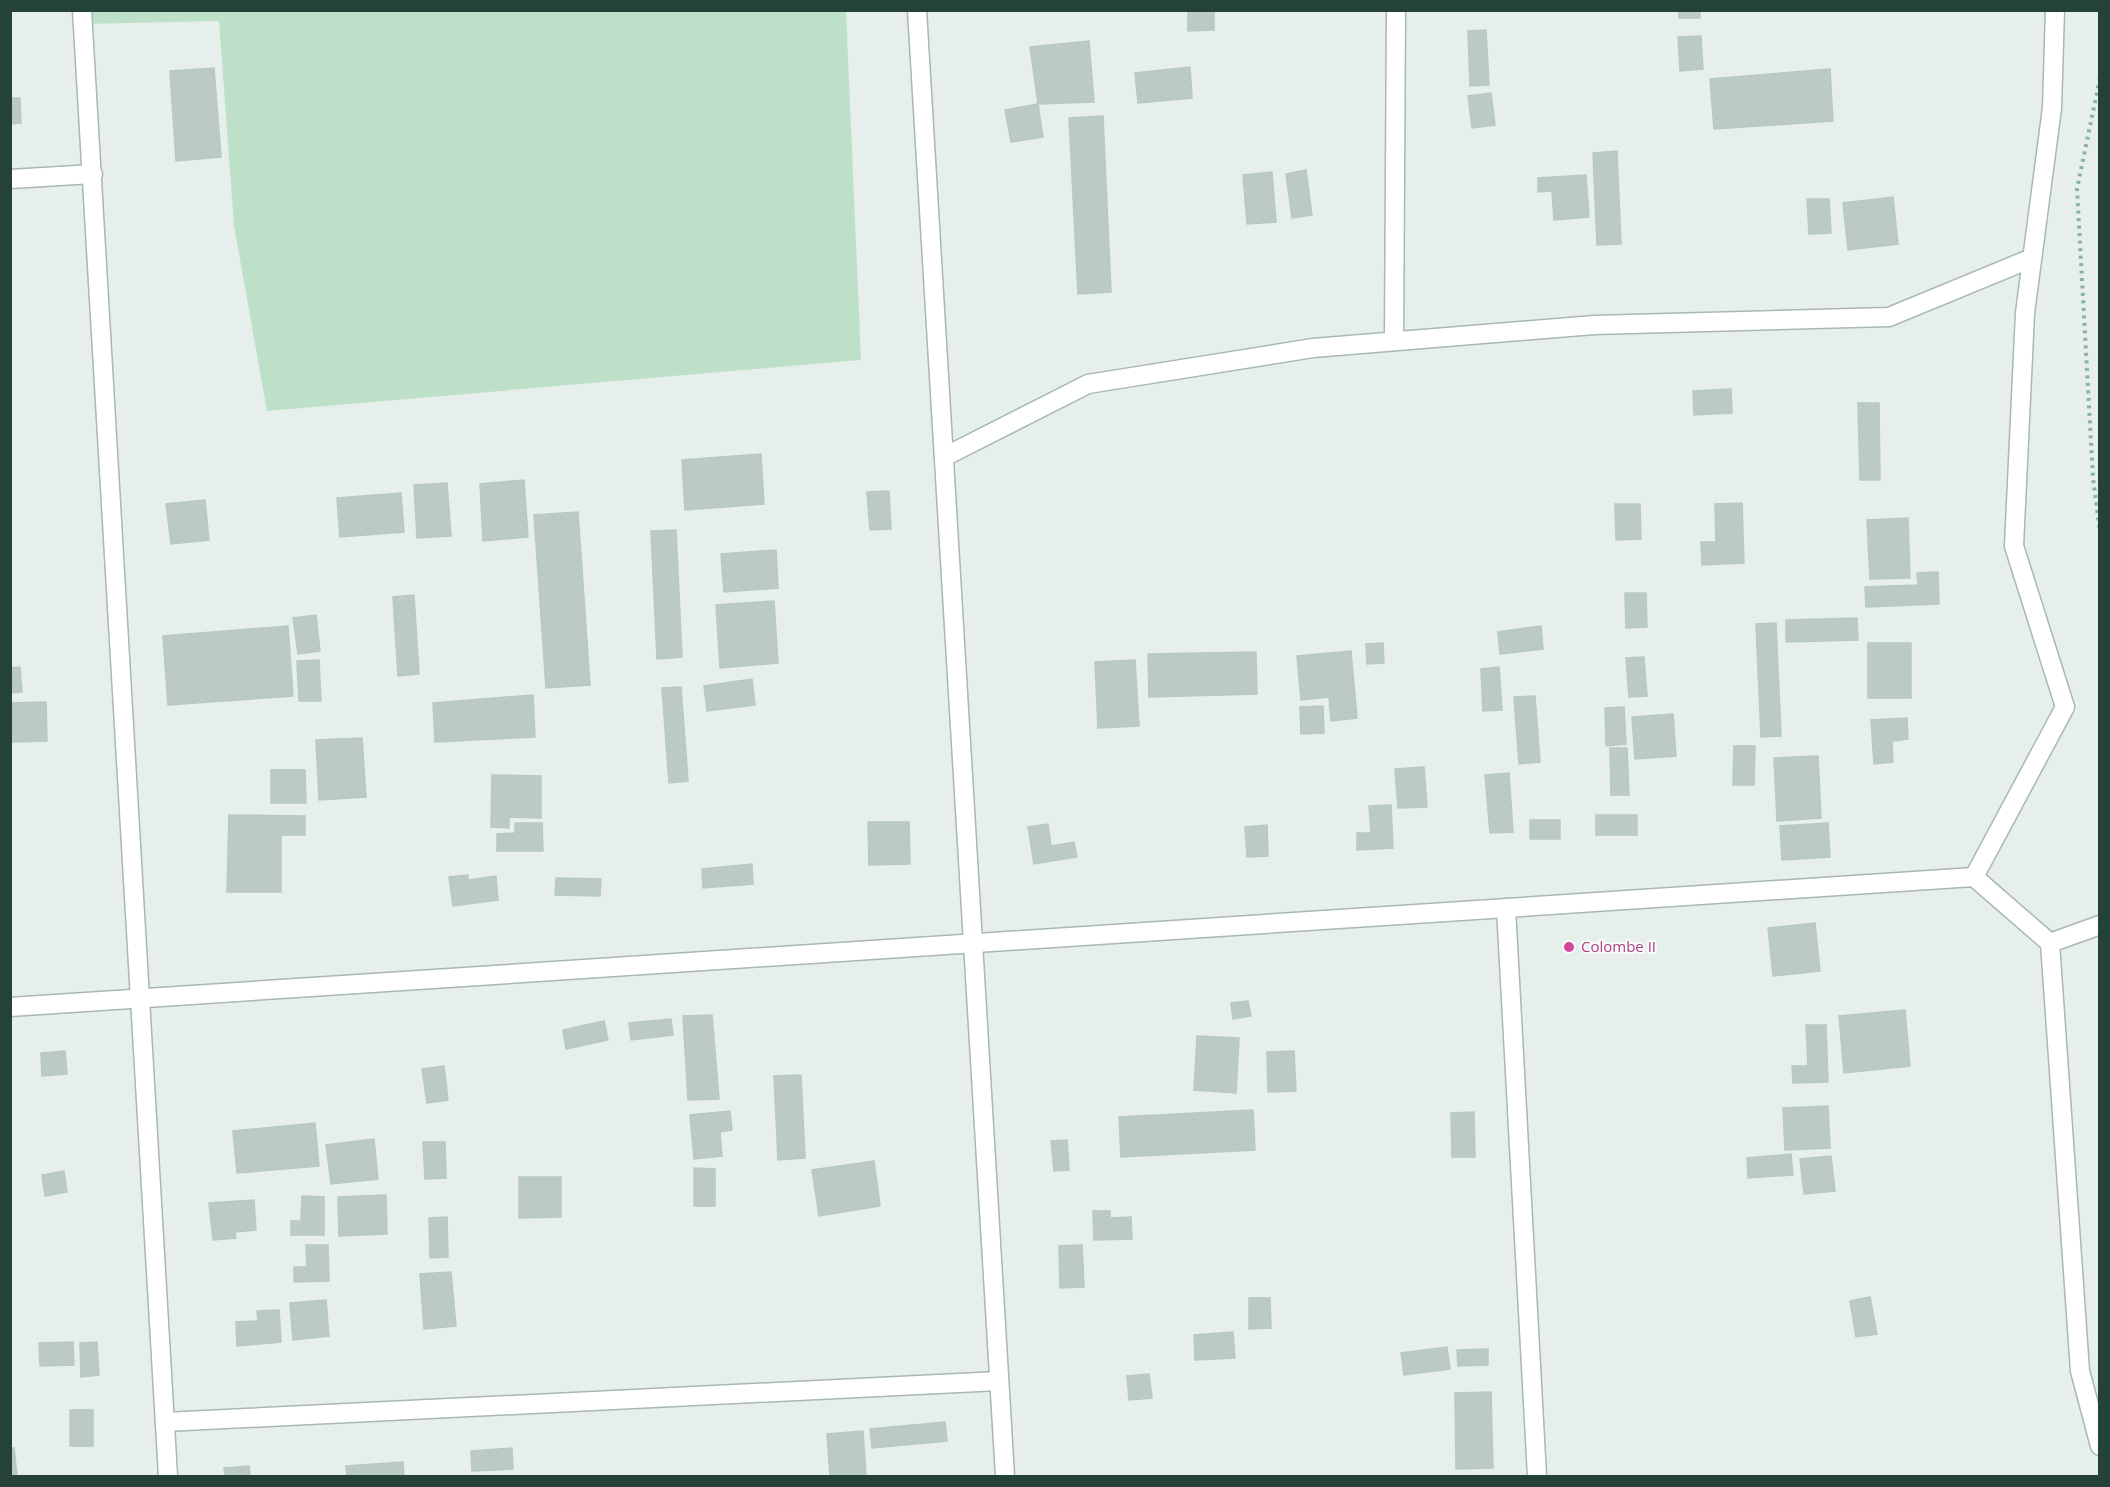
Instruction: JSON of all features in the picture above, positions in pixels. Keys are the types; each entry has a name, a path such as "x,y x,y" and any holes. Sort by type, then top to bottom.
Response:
{"street":[{"path":"82,10 168,1476"},
{"path":"917,10 1005,1476"},
{"path":"1395,341 1396,10"},
{"path":"1974,877 2065,707 2014,546 2025,313 2052,108 2055,10"},
{"path":"10,179 93,174"},
{"path":"944,457 1088,384 1313,348 1395,341 1594,325 1889,317 2032,258"},
{"path":"10,1007 1974,877 2050,943 2080,1371 2100,1446"},
{"path":"1506,908 1537,1476"},
{"path":"2050,943 2100,925"},
{"path":"165,1422 999,1381"}],"path":[{"path":"2100,78 2077,189 2093,478 2100,533"}],"green space":[{"path":"82,11 846,11 861,360 267,411 234,226 219,21 83,24"}],"building":[{"path":"1188,10 1214,10 1214,30 1188,31"},
{"path":"1679,10 1700,10 1700,18 1679,18"},
{"path":"1486,30 1489,85 1470,86 1468,31"},
{"path":"1701,36 1703,69 1680,71 1678,37"},
{"path":"1089,41 1094,102 1038,104 1030,47"},
{"path":"1190,67 1192,98 1138,103 1135,73"},
{"path":"214,68 221,157 176,161 170,71"},
{"path":"1830,69 1833,121 1714,129 1710,79"},
{"path":"1491,93 1495,125 1472,128 1468,96"},
{"path":"10,98 20,98 21,123 10,124"},
{"path":"1038,104 1043,137 1011,142 1005,110"},
{"path":"1103,116 1111,292 1078,294 1069,118"},
{"path":"1617,151 1621,244 1597,245 1593,153"},
{"path":"1306,170 1312,215 1292,218 1286,174"},
{"path":"1272,172 1276,222 1247,224 1243,175"},
{"path":"1586,175 1589,217 1554,220 1552,191 1538,192 1538,178"},
{"path":"1893,197 1898,244 1848,250 1843,203"},
{"path":"1807,199 1829,199 1831,233 1809,234"},
{"path":"1731,389 1732,413 1694,415 1693,391"},
{"path":"1858,403 1879,403 1880,480 1860,480"},
{"path":"761,454 764,504 685,510 682,460"},
{"path":"524,480 528,537 483,541 480,484"},
{"path":"447,483 451,536 417,538 414,485"},
{"path":"889,491 891,529 870,530 867,492"},
{"path":"401,493 404,532 340,537 337,498"},
{"path":"205,500 209,540 171,544 166,504"},
{"path":"1742,503 1744,563 1702,565 1701,542 1716,542 1715,504"},
{"path":"1615,504 1640,504 1641,539 1616,540"},
{"path":"578,512 590,685 546,688 534,515"},
{"path":"1908,518 1910,578 1870,579 1867,520"},
{"path":"676,530 682,657 657,659 651,531"},
{"path":"776,550 778,588 724,592 721,554"},
{"path":"1938,572 1939,604 1866,607 1865,587 1918,585 1917,573"},
{"path":"1625,593 1646,593 1647,627 1626,628"},
{"path":"414,595 419,674 398,676 393,597"},
{"path":"774,601 778,663 720,668 716,605"},
{"path":"316,615 320,651 298,654 293,618"},
{"path":"1857,618 1858,640 1786,642 1786,620"},
{"path":"1776,623 1781,736 1761,737 1756,624"},
{"path":"288,626 293,696 168,705 163,636"},
{"path":"1541,626 1543,649 1500,654 1498,632"},
{"path":"1383,643 1384,663 1367,664 1366,644"},
{"path":"1868,643 1911,643 1911,698 1868,698"},
{"path":"1351,651 1357,718 1331,721 1329,697 1301,700 1297,656"},
{"path":"1256,652 1257,694 1149,697 1148,654"},
{"path":"1644,657 1647,696 1629,697 1626,658"},
{"path":"319,660 321,701 299,701 297,661"},
{"path":"1135,660 1139,726 1098,728 1095,662"},
{"path":"20,667 22,692 10,693 10,668"},
{"path":"1499,667 1502,710 1483,711 1481,669"},
{"path":"752,679 755,705 707,711 704,686"},
{"path":"681,687 688,781 669,783 662,688"},
{"path":"533,695 535,737 435,742 433,703"},
{"path":"1535,696 1540,762 1519,764 1514,697"},
{"path":"46,702 47,741 10,742 10,703"},
{"path":"1323,706 1324,733 1301,734 1300,707"},
{"path":"1624,707 1626,744 1606,746 1605,708"},
{"path":"1673,714 1676,756 1635,759 1632,717"},
{"path":"1907,718 1908,739 1892,741 1893,762 1874,764 1871,720"},
{"path":"362,738 366,797 319,800 316,740"},
{"path":"1734,746 1755,746 1754,785 1733,785"},
{"path":"1610,748 1627,748 1629,795 1611,795"},
{"path":"1818,756 1821,818 1777,821 1774,758"},
{"path":"1424,767 1427,807 1398,808 1395,769"},
{"path":"271,770 305,770 306,803 271,803"},
{"path":"1509,773 1513,832 1490,833 1485,775"},
{"path":"492,775 541,776 541,818 509,817 509,828 491,827"},
{"path":"1391,805 1393,848 1357,850 1357,833 1371,833 1369,806"},
{"path":"229,815 305,816 305,835 281,835 281,892 227,892"},
{"path":"1596,815 1637,815 1637,835 1596,835"},
{"path":"1530,820 1560,820 1560,839 1530,839"},
{"path":"868,822 909,822 910,864 869,865"},
{"path":"515,823 542,823 543,851 497,851 497,834 515,833"},
{"path":"1828,823 1830,857 1782,860 1780,826"},
{"path":"1048,824 1051,846 1074,842 1077,857 1034,864 1028,827"},
{"path":"1267,825 1268,856 1247,857 1245,827"},
{"path":"752,864 753,884 703,888 702,869"},
{"path":"468,875 468,880 496,876 498,900 453,906 449,877"},
{"path":"556,878 601,879 600,896 555,895"},
{"path":"1815,923 1820,971 1773,976 1768,928"},
{"path":"1248,1001 1251,1016 1233,1019 1231,1003"},
{"path":"1905,1010 1910,1066 1844,1073 1839,1016"},
{"path":"712,1015 719,1099 688,1100 683,1016"},
{"path":"671,1019 673,1035 631,1040 629,1023"},
{"path":"604,1021 608,1040 566,1049 563,1030"},
{"path":"1806,1025 1826,1025 1828,1082 1793,1083 1792,1066 1808,1066"},
{"path":"1197,1036 1239,1038 1236,1093 1194,1090"},
{"path":"65,1051 67,1074 42,1076 41,1053"},
{"path":"1294,1051 1296,1091 1268,1092 1267,1052"},
{"path":"444,1066 448,1100 427,1103 422,1069"},
{"path":"801,1075 805,1158 778,1160 774,1076"},
{"path":"1828,1106 1830,1148 1785,1150 1783,1108"},
{"path":"1253,1110 1255,1150 1121,1157 1119,1117"},
{"path":"730,1111 732,1130 720,1132 722,1156 694,1159 690,1115"},
{"path":"1474,1112 1475,1157 1452,1157 1451,1113"},
{"path":"315,1123 319,1166 237,1173 233,1131"},
{"path":"374,1139 378,1179 331,1184 326,1145"},
{"path":"1067,1140 1069,1170 1054,1171 1051,1141"},
{"path":"423,1142 445,1142 446,1178 425,1179"},
{"path":"1791,1154 1793,1175 1748,1178 1747,1158"},
{"path":"1831,1156 1835,1191 1804,1194 1800,1159"},
{"path":"874,1161 880,1206 819,1216 812,1170"},
{"path":"694,1168 715,1169 715,1206 694,1206"},
{"path":"64,1171 67,1192 45,1196 42,1175"},
{"path":"519,1177 561,1177 561,1217 519,1218"},
{"path":"386,1195 387,1234 339,1236 338,1197"},
{"path":"302,1196 324,1197 324,1235 291,1235 291,1221 301,1221"},
{"path":"254,1200 256,1230 235,1232 236,1238 213,1240 209,1203"},
{"path":"1093,1211 1110,1211 1110,1218 1131,1217 1132,1239 1094,1240"},
{"path":"447,1217 448,1257 430,1258 429,1218"},
{"path":"306,1245 328,1245 329,1281 294,1282 294,1267 307,1267"},
{"path":"1082,1245 1084,1287 1060,1288 1059,1246"},
{"path":"451,1272 456,1326 424,1329 420,1274"},
{"path":"1870,1297 1877,1334 1856,1337 1850,1301"},
{"path":"1249,1298 1270,1298 1271,1328 1249,1329"},
{"path":"326,1300 329,1336 293,1340 290,1303"},
{"path":"279,1310 281,1342 237,1346 236,1322 258,1321 257,1311"},
{"path":"1233,1332 1235,1358 1195,1360 1194,1335"},
{"path":"73,1342 74,1365 40,1366 39,1343"},
{"path":"97,1342 99,1375 81,1377 80,1343"},
{"path":"1447,1347 1450,1369 1404,1375 1401,1353"},
{"path":"1488,1349 1488,1365 1458,1366 1457,1350"},
{"path":"1149,1374 1152,1398 1129,1400 1127,1376"},
{"path":"1491,1392 1493,1468 1456,1469 1455,1393"},
{"path":"70,1410 93,1410 93,1446 70,1446"},
{"path":"945,1422 947,1441 872,1448 870,1429"},
{"path":"863,1431 866,1476 830,1476 827,1434"},
{"path":"10,1448 14,1448 17,1476 10,1476"},
{"path":"512,1448 513,1469 472,1471 471,1451"},
{"path":"403,1462 404,1476 347,1476 346,1466"},
{"path":"249,1466 250,1476 225,1476 224,1468"}],"place":[{"name":"Colombe II","path":"1569,947"}]}
